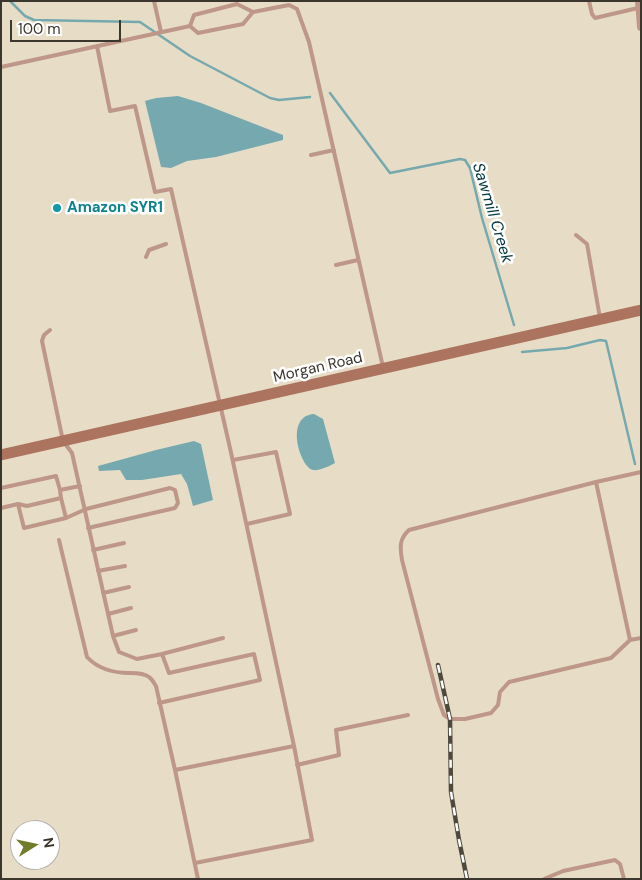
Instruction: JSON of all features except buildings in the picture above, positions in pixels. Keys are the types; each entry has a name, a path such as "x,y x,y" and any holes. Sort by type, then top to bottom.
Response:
{"street":[{"path":"638,5 641,27"},
{"name":"Morgan Road","path":"1,455 641,310"}],"lane":[{"path":"154,1 161,32"},
{"path":"190,26 194,15 237,4 253,12 289,5 293,1"},
{"path":"588,1 594,18 638,5"},
{"path":"289,5 297,9 310,42 383,369"},
{"path":"190,26 198,33 243,24 253,12"},
{"path":"1,67 190,26"},
{"path":"97,46 110,111 135,106 155,192 171,189 247,524 312,840 194,862"},
{"path":"311,155 334,150"},
{"path":"576,235 587,244 600,320"},
{"path":"146,257 149,250 166,244"},
{"path":"336,265 358,260"},
{"path":"50,330 44,335 42,341 63,441 72,453 113,636 119,652 137,659 223,638"},
{"path":"233,460 276,452 290,514 247,524"},
{"path":"641,472 409,530 402,536 400,547 438,700 444,715 450,719 465,720 491,713 498,705 500,692 508,682 610,658 630,640 641,638"},
{"path":"1,488 56,476 66,518"},
{"path":"596,482 630,640"},
{"path":"60,490 80,486"},
{"path":"18,504 24,528 66,518 86,509 170,488 175,490 178,503 175,508 88,528"},
{"path":"1,508 18,504 27,506 62,498"},
{"path":"59,540 87,657 101,668 150,677 156,686 198,879"},
{"path":"93,550 124,543"},
{"path":"98,571 125,566"},
{"path":"103,593 129,587"},
{"path":"108,614 131,608"},
{"path":"113,636 136,630"},
{"path":"159,703 260,680 254,654 169,673 162,654"},
{"path":"297,765 339,755 336,730 408,715"},
{"path":"175,770 294,746"},
{"path":"544,879 547,876 563,871 615,860 620,864 624,879"}],"water":[{"path":"178,96 283,135 283,140 216,157 187,161 171,168 161,167 145,101"},
{"path":"314,414 323,419 335,463 313,470 303,460 297,442 297,432 299,423 305,417"},
{"path":"194,441 201,444 213,500 193,506 187,484 181,474 142,480 126,480 120,470 99,471 98,466"}],"waterway":[{"name":"Sawmill Creek","path":"10,1 25,16 34,20 140,22 190,56 270,98 279,100 310,97"},
{"name":"Sawmill Creek","path":"330,93 390,173 460,159 465,160 470,168 482,218 514,325"},
{"name":"Sawmill Creek","path":"522,352 567,348 600,340 606,341 635,464"}],"railway":[{"path":"438,665 450,719 451,792 467,879"}],"place":[{"name":"Amazon SYR1","path":"57,208"}]}
